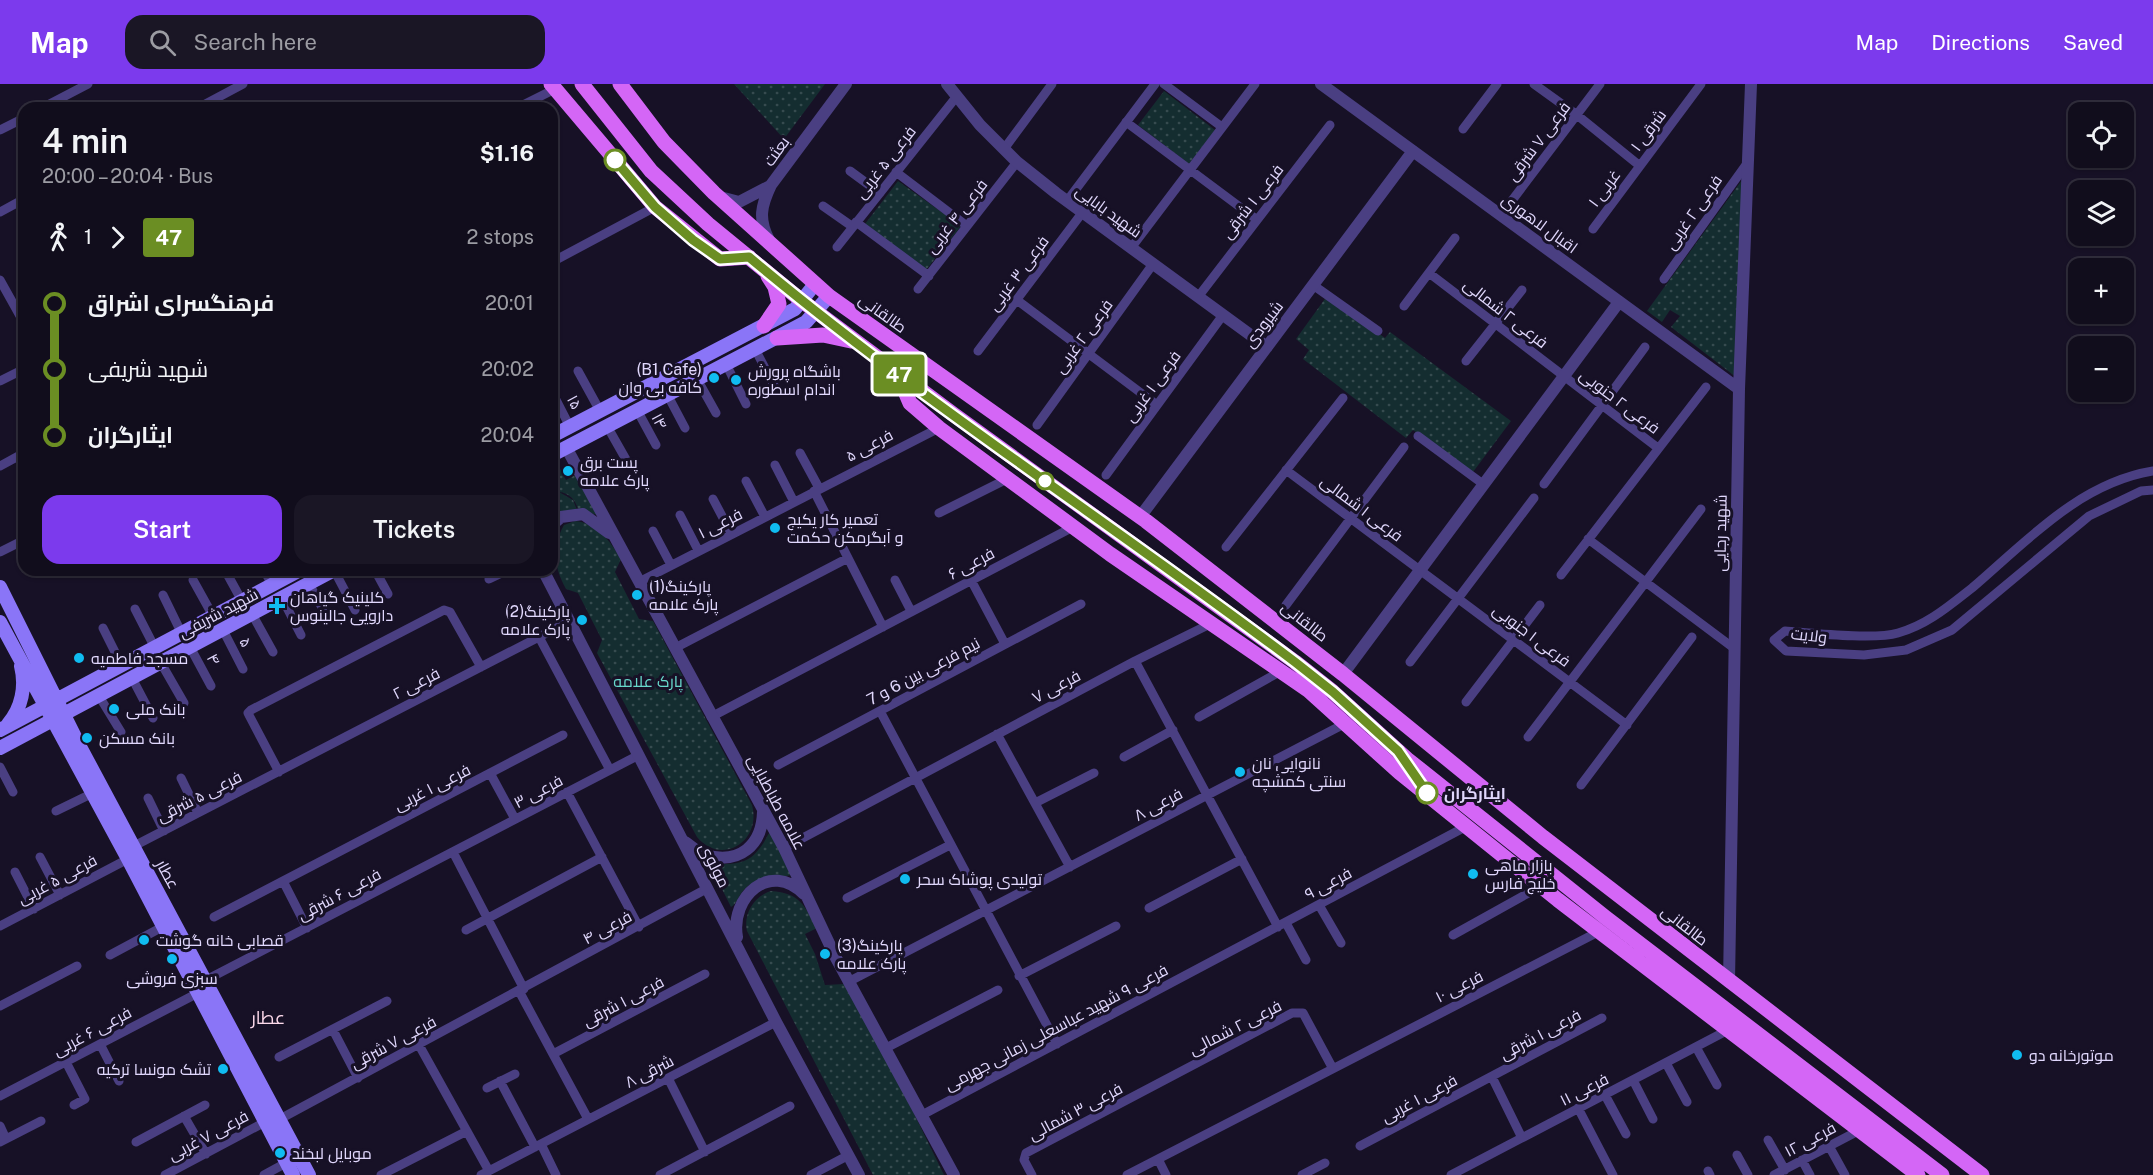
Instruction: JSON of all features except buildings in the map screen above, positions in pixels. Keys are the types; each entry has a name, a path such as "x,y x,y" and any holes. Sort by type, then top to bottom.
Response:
{"main road":[{"path":"582,84 651,171 802,301 1228,611 1333,692 1398,751 1605,917 1942,1175"},
{"name":"طالقانی","path":"620,84 664,142 717,196 829,296 1140,517 1343,674 1530,827 1982,1175"},
{"path":"553,86 655,207 720,259 755,262 775,287 779,304 764,326"},
{"path":"558,433 795,309 815,284"},
{"path":"558,452 806,322 818,312 829,296"},
{"path":"777,338 823,335 860,344"},
{"path":"723,347 732,352 728,363"},
{"path":"897,372 910,403 939,428 1073,526 1308,690 1428,795 1541,886 1918,1175"},
{"name":"شهید شریفی","path":"3,728 289,576"},
{"name":"شهید شریفی","path":"0,748 323,576"},
{"name":"عطار","path":"0,587 50,685 51,703"},
{"path":"3,626 23,676 21,699 13,718 3,728"},
{"name":"عطار","path":"3,626 59,716 169,924 198,993 290,1169"},
{"path":"50,685 65,689 80,688"},
{"path":"30,732 45,730 74,746 77,720 82,711 96,697"},
{"name":"عطار","path":"74,746 93,793 131,853"},
{"path":"1398,751 1428,795"},
{"name":"عطار","path":"169,924 207,980 309,1175"}],"street":[{"path":"54,102 88,84"},
{"path":"212,102 243,84"},
{"name":"بعثت","path":"772,245 760,216 763,201 771,185 846,84"},
{"path":"1004,148 1052,84"},
{"path":"1164,84 1222,127"},
{"path":"1131,248 1255,84"},
{"name":"اقبال لاهوری","path":"1321,84 1739,389"},
{"path":"1463,129 1497,84"},
{"path":"1534,84 1640,166"},
{"name":"فرعی ۷ شرقی","path":"1501,215 1600,84"},
{"name":"۱ شرقی","path":"1640,166 1701,84"},
{"name":"شهید رجایی","path":"1729,982 1739,389 1751,84"},
{"path":"1066,201 1153,85"},
{"path":"527,102 553,86"},
{"name":"شهید بابایی","path":"954,89 1017,162 1082,213 1267,347"},
{"name":"فرعی ۵ غربی","path":"837,247 897,172 954,89"},
{"path":"0,130 18,121"},
{"path":"1126,122 1191,168 1256,219"},
{"name":"فرعی ۱ شرقی","path":"1198,297 1330,125"},
{"name":"شیرودی","path":"1140,517 1413,151"},
{"name":"فرعی ۲ غربی","path":"1664,279 1748,161"},
{"name":"فرعی ۴ غربی","path":"918,289 1017,162"},
{"name":"۱ غربی","path":"1593,229 1640,166"},
{"path":"850,171 880,193"},
{"path":"897,172 967,226"},
{"path":"717,196 739,202 771,185"},
{"path":"0,212 18,202"},
{"path":"824,206 929,276"},
{"path":"558,259 655,207"},
{"name":"فرعی ۳ غربی","path":"978,351 1082,213"},
{"path":"1404,306 1455,238"},
{"name":"فرعی ۲ غربی","path":"1037,425 1153,264"},
{"name":"فرعی ۲ شمالی","path":"1429,273 1563,377"},
{"path":"0,280 3,293 18,314"},
{"path":"1313,285 1378,331"},
{"path":"1466,361 1522,290"},
{"path":"1017,300 1157,405"},
{"path":"1343,674 1620,302"},
{"name":"فرعی ۱ غربی","path":"1106,476 1223,315"},
{"path":"1544,484 1645,346"},
{"path":"755,349 776,389"},
{"path":"728,363 746,404"},
{"path":"578,371 600,411"},
{"path":"0,381 18,372"},
{"name":"فرعی ۲ جنوبی","path":"1563,377 1658,448"},
{"path":"697,379 716,413"},
{"path":"1561,575 1706,387"},
{"path":"667,394 685,428"},
{"path":"1226,547 1343,398"},
{"name":"۱۵","path":"558,404 570,427"},
{"name":"۱۴","path":"637,410 656,445"},
{"path":"608,426 628,462"},
{"name":"فرعی ۵","path":"817,490 939,428"},
{"path":"1418,436 1483,484"},
{"name":"علامه طباطبایی","path":"566,447 784,848 850,981 954,1175"},
{"path":"1286,605 1404,447"},
{"path":"800,453 848,558 883,627"},
{"path":"0,466 18,456"},
{"path":"775,465 794,502"},
{"name":"فرعی ۱ شمالی","path":"1286,470 1420,570"},
{"name":"ولایت","path":"2153,471 2132,475 2077,501 2029,536 1939,615 1908,629 1886,634 1785,631 1774,640 1786,651 1864,655 1906,650 1952,630 2089,516 2141,491 2153,490"},
{"path":"939,513 1007,479"},
{"path":"746,482 765,517"},
{"name":"فرعی ۱","path":"639,582 817,490"},
{"path":"1410,662 1534,498"},
{"path":"713,499 731,533"},
{"path":"1528,737 1701,509"},
{"path":"558,520 570,514 583,514 604,528 618,542"},
{"path":"680,515 698,550"},
{"name":"فرعی ۶","path":"711,717 1073,526"},
{"path":"653,531 671,565"},
{"path":"1588,539 1735,649"},
{"path":"0,552 18,543"},
{"path":"675,648 848,558"},
{"name":"فرعی ۱ جنوبی","path":"1420,570 1627,725"},
{"path":"228,576 242,601"},
{"path":"267,576 272,585"},
{"path":"337,576 355,610"},
{"path":"378,576 388,594"},
{"path":"489,579 495,576"},
{"name":"مولوی","path":"546,576 568,622 684,841 776,1022 860,1175"},
{"path":"193,580 213,616"},
{"path":"895,580 911,611"},
{"path":"970,580 1005,644"},
{"path":"309,584 328,618"},
{"path":"163,595 182,634"},
{"path":"282,598 301,635"},
{"name":"نیم فرعی بین 6 و 7","path":"778,765 1081,604"},
{"path":"1466,702 1540,605"},
{"path":"135,609 155,648"},
{"path":"279,772 248,713 447,609 481,667"},
{"path":"252,614 273,652"},
{"name":"فرعی ۲","path":"279,772 568,622"},
{"name":"فرعی ۷","path":"784,848 1135,661 1212,623"},
{"path":"104,628 122,666"},
{"name":"۵","path":"222,630 243,669"},
{"path":"538,637 609,770"},
{"path":"1581,785 1692,638"},
{"name":"۴","path":"190,647 211,686"},
{"path":"1135,661 1209,794 1242,859 1306,960"},
{"path":"161,663 184,703"},
{"path":"1199,717 1281,671"},
{"path":"132,678 153,718"},
{"path":"96,697 121,732"},
{"path":"880,711 984,911 1057,1044"},
{"name":"فرعی ۸","path":"850,981 1346,723"},
{"path":"1124,757 1173,730"},
{"path":"997,734 1070,867"},
{"path":"515,819 490,773 563,735"},
{"name":"فرعی ۳","path":"453,852 637,756"},
{"path":"0,767 13,792"},
{"name":"فرعی ۵ شرقی","path":"131,853 164,831 279,772"},
{"name":"فرعی ۱ غربی","path":"283,881 490,773"},
{"path":"1035,803 1094,773"},
{"path":"181,778 198,813"},
{"path":"567,792 639,927"},
{"path":"56,811 93,793"},
{"path":"148,798 164,831"},
{"path":"684,841 704,855 727,857 746,851 762,832 763,810"},
{"name":"فرعی ۹","path":"1204,966 1467,826"},
{"path":"847,898 950,845"},
{"path":"453,852 488,918 553,1054 588,1119"},
{"name":"فرعی ۶ شرقی","path":"207,980 453,852"},
{"name":"فرعی ۵ غربی","path":"1,923 33,909 131,853"},
{"path":"40,857 60,894"},
{"path":"466,930 602,857"},
{"path":"1149,908 1242,859"},
{"path":"15,872 33,909"},
{"path":"740,950 735,925 748,893 759,885 777,879 795,885 807,897"},
{"path":"214,917 283,881 307,928"},
{"path":"1453,935 1541,886"},
{"name":"فرعی ۴","path":"522,990 708,888"},
{"path":"1319,905 1341,943"},
{"path":"110,955 169,924"},
{"path":"1019,976 1116,926"},
{"name":"فرعی ۱۰","path":"1127,1175 1332,1067 1600,931"},
{"path":"0,1006 77,966"},
{"name":"فرعی ۹ شهید عباسعلی زمانی جهرمی","path":"922,1115 1204,966"},
{"name":"فرعی ۱ شرقی","path":"553,1054 705,974"},
{"name":"فرعی ۷ شرقی","path":"280,1119 522,990"},
{"path":"886,1048 998,990"},
{"name":"فرعی ۶ غربی","path":"0,1096 198,993"},
{"path":"279,1058 387,1001"},
{"name":"فرعی ۲ شمالی","path":"1159,1083 1292,1013 1303,1013 1332,1067"},
{"name":"فرعی ۱ شرقی","path":"1492,1077 1602,1018"},
{"name":"۸ شرقی","path":"485,1173 776,1022"},
{"name":"فرعی ۱۱","path":"1451,1175 1730,1029"},
{"path":"333,1030 358,1078"},
{"path":"99,1044 119,1082"},
{"path":"419,1045 466,1131 485,1173"},
{"path":"1696,1047 1717,1085"},
{"path":"66,1062 85,1099 74,1105"},
{"path":"1666,1063 1687,1102"},
{"path":"487,1088 515,1074"},
{"path":"1492,1077 1522,1138"},
{"name":"فرعی ۱ غربی","path":"1360,1146 1492,1077"},
{"path":"668,1078 705,1152"},
{"path":"1633,1080 1653,1119"},
{"path":"500,1081 556,1175"},
{"name":"فرعی ۳ شمالی","path":"1032,1175 1024,1160 1026,1153 1159,1083"},
{"path":"1605,1095 1626,1134"},
{"path":"136,1142 206,1105"},
{"path":"660,1175 790,1106"},
{"path":"1578,1108 1611,1174"},
{"path":"184,1116 206,1154"},
{"path":"0,1126 3,1140 41,1121"},
{"name":"فرعی ۷ غربی","path":"165,1175 265,1122"},
{"name":"فرعی ۱۲","path":"1774,1175 1860,1130"},
{"path":"381,1175 466,1131"},
{"path":"1768,1140 1785,1170"},
{"path":"1829,1146 1845,1175"},
{"path":"811,1175 849,1155"},
{"path":"1737,1155 1748,1175"},
{"path":"1158,1159 1166,1175"},
{"path":"1802,1160 1810,1175"},
{"path":"1302,1175 1325,1163"},
{"path":"264,1175 290,1169"}],"green space":[{"path":"734,84 825,84 784,139"},
{"path":"1164,91 1215,130 1189,164 1138,125"},
{"path":"1742,180 1736,377 1671,327 1680,316 1670,310 1662,322 1647,311"},
{"path":"898,181 961,226 926,270 865,224"},
{"path":"1327,296 1385,338 1390,332 1511,421 1473,472 1413,430 1406,438 1303,359 1309,350 1296,339"},
{"path":"558,467 566,480 577,474 597,515 578,509 575,502 571,497 559,492 573,500 577,510 558,517"},
{"name":"پارک علامه","path":"575,521 597,529 621,559 615,572 639,619 653,621 752,805 751,830 737,846 717,849 697,837 597,653 602,640 578,593 566,589 559,573 558,539 564,525"},
{"path":"770,832 792,875 754,882 742,892 731,907 710,865 737,863 749,859 761,847"},
{"path":"771,891 789,894 800,902 808,913 817,928 805,934 815,954 825,985 844,984 900,1085 944,1175 873,1175 747,931 747,918 751,906 765,893"}],"bus line":[{"name":"47","path":"615,160 655,207 693,240 720,259 749,257 802,301 953,414 1228,611 1295,662 1333,692 1398,751 1427,793"}],"place":[{"name":"(B1 Cafe) کافه بی وان","path":"714,378"},
{"name":"باشگاه پرورش اندام اسطوره","path":"736,380"},
{"name":"پست برق پارک علامه","path":"568,471"},
{"name":"تعمیر کار پکیج و آبگرمکن حکمت","path":"775,528"},
{"name":"پارکینگ(1) پارک علامه","path":"637,595"},
{"name":"کلینیک گیاهان دارویی جالینوس","path":"277,606"},
{"name":"پارکینگ(2) پارک علامه","path":"582,620"},
{"name":"مسجد فاطمیه","path":"79,658"},
{"name":"بانک ملی","path":"114,709"},
{"name":"بانک مسکن","path":"87,738"},
{"name":"نانوایی نان سنتی کمشچه","path":"1240,772"},
{"name":"ایثارگران","path":"1427,793"},
{"name":"بازار ماهی خلیج فارس","path":"1473,874"},
{"name":"تولیدی پوشاک سحر","path":"905,879"},
{"name":"قصابی خانه گوشت","path":"144,940"},
{"name":"پارکینگ(3) پارک علامه","path":"825,954"},
{"name":"سبزی فروشی","path":"172,959"},
{"name":"موتورخانه دو","path":"2017,1055"},
{"name":"تشک مونسا ترکیه","path":"223,1069"},
{"name":"موبایل لبخند","path":"280,1153"}],"district":[{"name":"عطار","path":"268,1018"}]}
